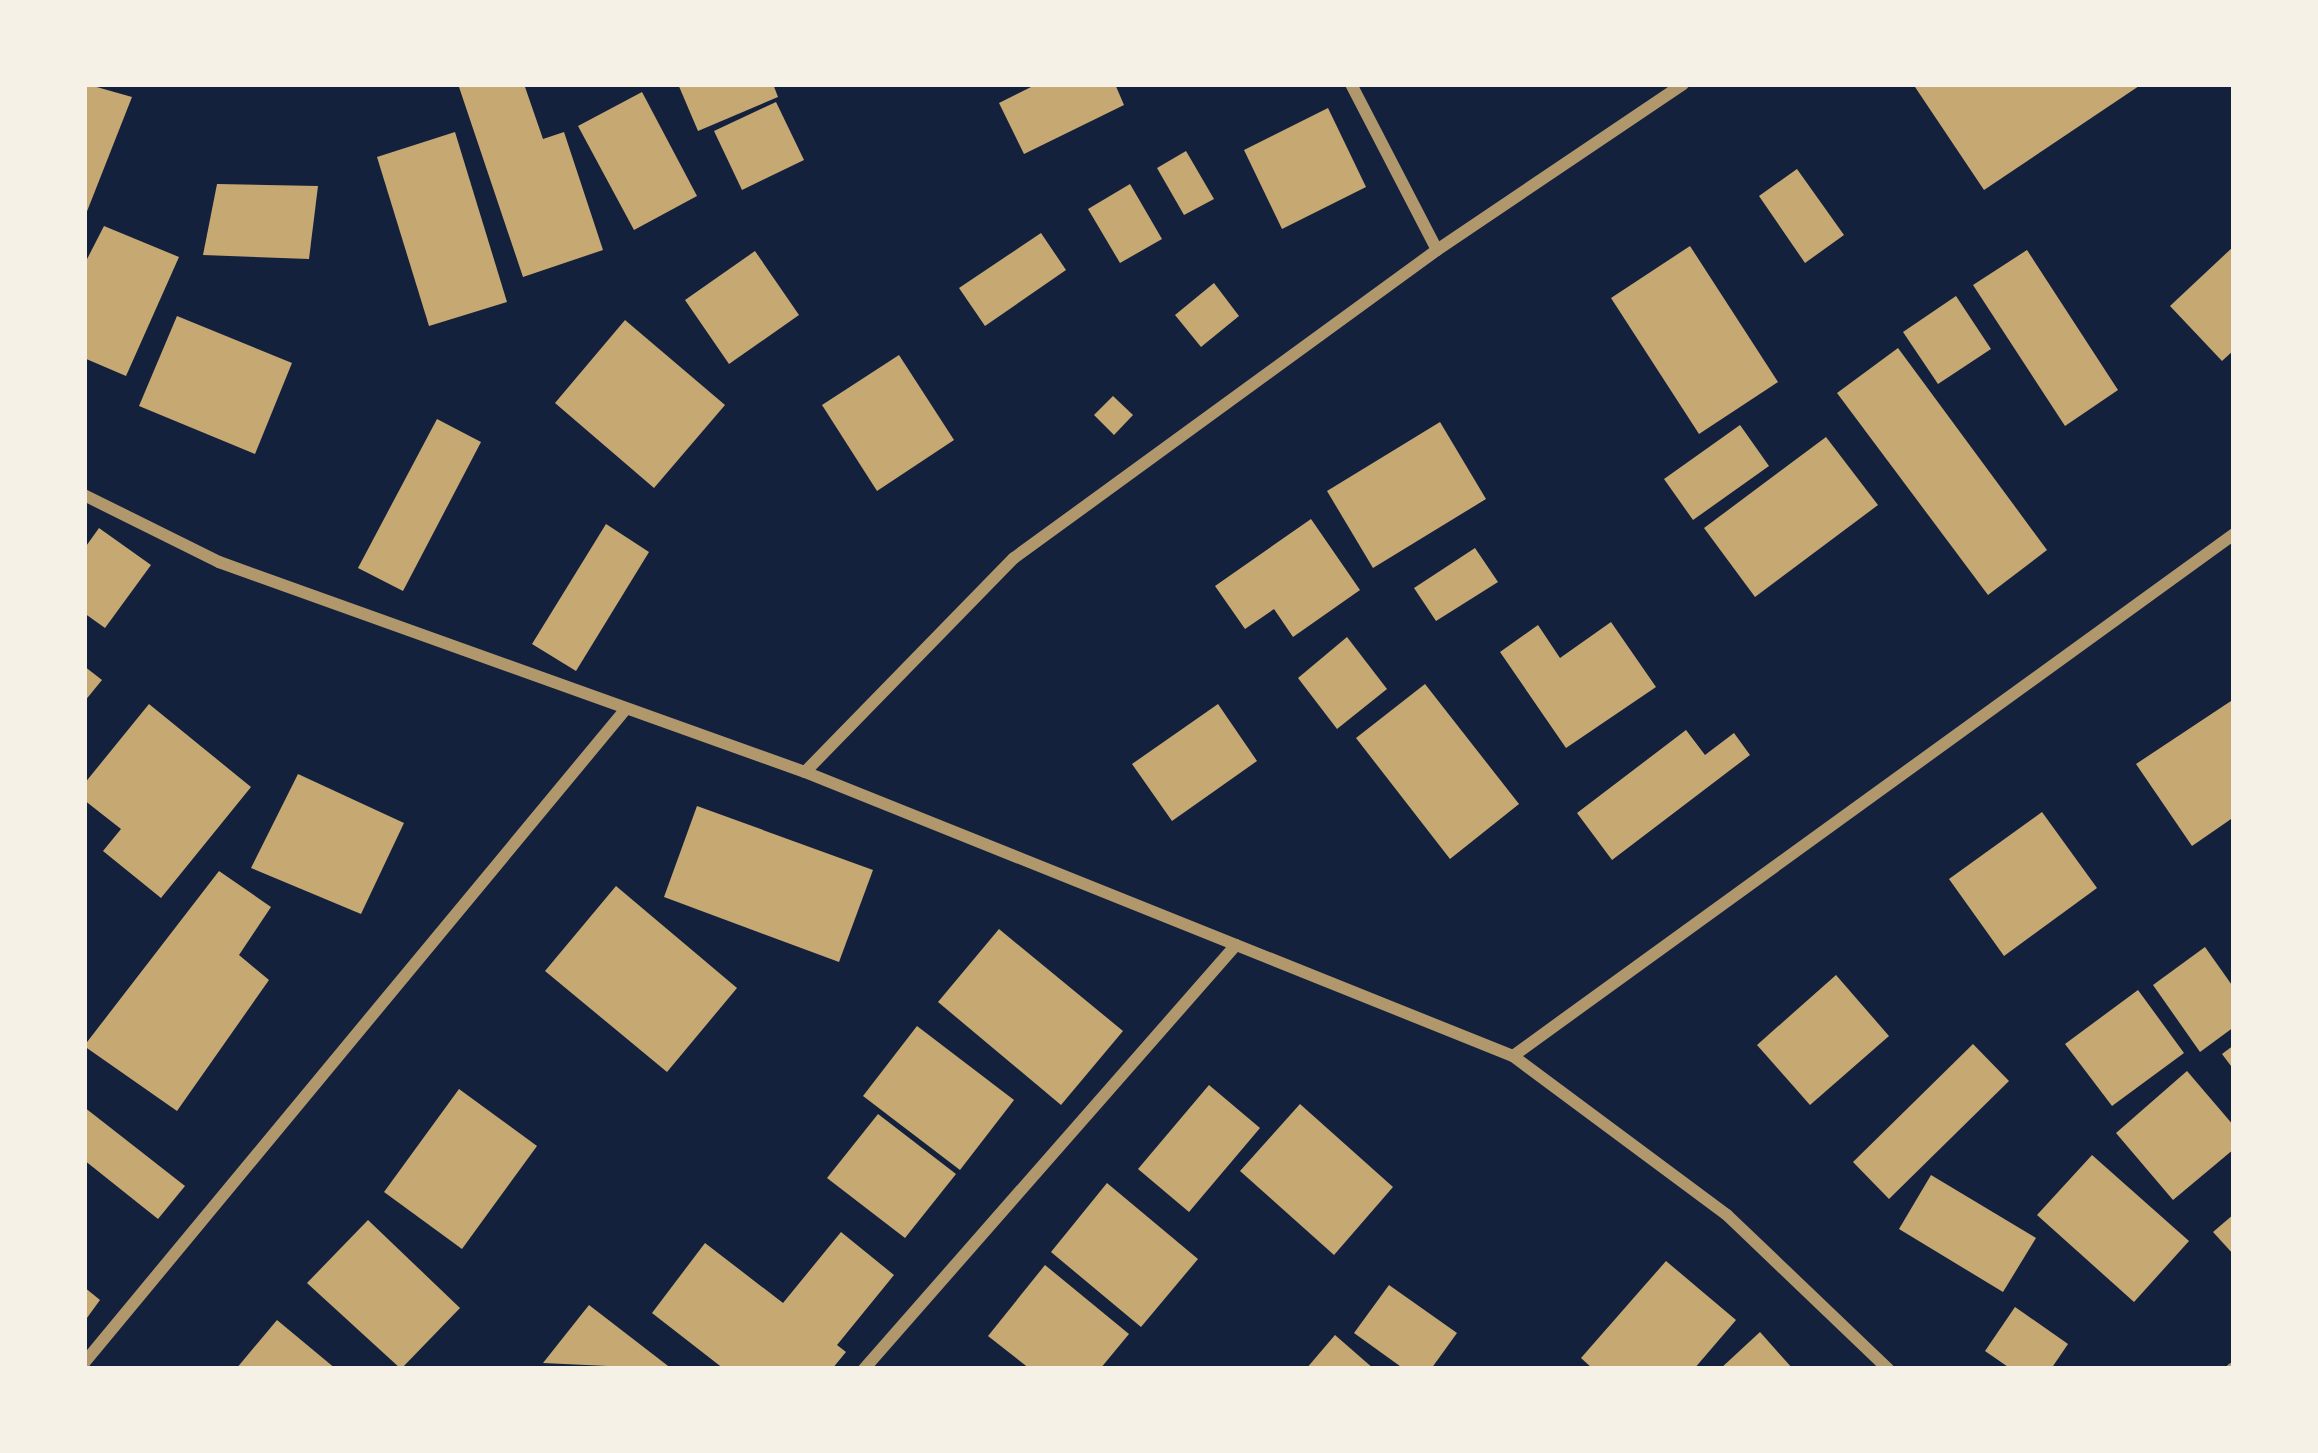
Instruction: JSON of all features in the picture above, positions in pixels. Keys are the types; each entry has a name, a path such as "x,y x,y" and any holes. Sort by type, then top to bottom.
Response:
{"street":[{"path":"1351,84 1437,250"},
{"path":"805,772 1014,558 1437,250 1683,84"},
{"path":"84,495 219,562 805,772 1513,1056 1727,1216 1888,1369"},
{"path":"1513,1056 2234,534"},
{"path":"84,1364 625,710"},
{"path":"864,1369 1236,945"}],"building":[{"path":"86,84 132,97 84,219 84,90"},
{"path":"458,84 524,84 543,139 564,132 603,250 523,277"},
{"path":"678,84 773,84 778,97 698,131"},
{"path":"1037,84 1115,84 1124,105 1024,154 999,103"},
{"path":"1913,84 2142,84 1984,190"},
{"path":"642,92 697,196 634,230 578,126"},
{"path":"776,102 804,160 742,190 714,131"},
{"path":"1328,108 1366,187 1282,229 1244,150"},
{"path":"455,132 507,302 429,326 377,157"},
{"path":"1186,151 1214,199 1184,215 1157,168"},
{"path":"1797,169 1844,235 1805,263 1759,196"},
{"path":"217,184 318,186 309,259 203,255"},
{"path":"1130,184 1162,239 1120,263 1088,209"},
{"path":"104,226 179,257 126,376 84,358 84,265"},
{"path":"1041,233 1066,270 985,326 959,288"},
{"path":"1690,246 1778,382 1699,434 1611,298"},
{"path":"2234,246 2234,350 2222,361 2170,306"},
{"path":"2027,250 2118,390 2065,426 1973,285"},
{"path":"755,251 799,315 729,364 685,300"},
{"path":"1214,283 1239,316 1201,347 1175,315"},
{"path":"1956,296 1991,349 1938,384 1903,332"},
{"path":"177,316 292,363 255,454 139,406"},
{"path":"625,320 725,405 654,488 555,403"},
{"path":"1898,348 2047,550 1988,595 1837,393"},
{"path":"899,355 954,440 877,491 822,405"},
{"path":"1113,396 1133,415 1114,435 1094,415"},
{"path":"437,419 481,442 403,591 358,568"},
{"path":"1440,422 1486,499 1373,568 1327,491"},
{"path":"1740,425 1769,466 1693,520 1664,479"},
{"path":"1826,437 1878,505 1755,597 1704,528"},
{"path":"1311,519 1360,590 1293,637 1274,609 1245,629 1215,586"},
{"path":"606,524 649,552 576,671 532,644"},
{"path":"99,528 151,565 105,628 84,613 84,549"},
{"path":"1475,548 1498,582 1436,621 1414,588"},
{"path":"1611,622 1656,687 1566,748 1500,652 1538,625 1560,658"},
{"path":"1347,637 1387,689 1337,729 1298,678"},
{"path":"84,666 102,680 84,702"},
{"path":"1425,684 1519,804 1450,859 1356,738"},
{"path":"2234,699 2234,817 2192,846 2136,764"},
{"path":"149,704 251,787 161,898 103,851 121,829 84,800 84,784"},
{"path":"1218,704 1257,761 1172,821 1132,764"},
{"path":"1686,730 1705,755 1734,733 1750,755 1612,860 1577,813"},
{"path":"298,774 404,823 361,914 251,868"},
{"path":"697,806 873,870 839,962 664,897"},
{"path":"2042,812 2097,888 2004,956 1949,879"},
{"path":"219,871 271,907 239,955 269,980 177,1111 84,1046"},
{"path":"616,886 737,988 667,1072 545,971"},
{"path":"999,929 1123,1031 1061,1105 938,1002"},
{"path":"2205,947 2234,988 2234,1027 2200,1052 2153,985"},
{"path":"1836,975 1889,1036 1810,1105 1757,1045"},
{"path":"2138,990 2184,1053 2112,1106 2065,1044"},
{"path":"917,1026 1014,1100 960,1170 863,1096"},
{"path":"1973,1044 2009,1081 1889,1199 1853,1162"},
{"path":"2234,1045 2234,1070 2222,1054"},
{"path":"2187,1071 2234,1126 2234,1149 2173,1200 2116,1133"},
{"path":"1209,1085 1260,1128 1189,1212 1138,1169"},
{"path":"459,1089 537,1146 462,1249 384,1192"},
{"path":"1300,1104 1393,1187 1334,1255 1240,1171"},
{"path":"84,1107 185,1186 158,1219 84,1160"},
{"path":"878,1114 956,1174 905,1238 827,1178"},
{"path":"2092,1155 2189,1241 2134,1302 2037,1215"},
{"path":"1931,1175 2036,1238 2003,1292 1899,1229"},
{"path":"1107,1183 1198,1259 1141,1327 1051,1252"},
{"path":"2234,1214 2234,1255 2213,1232"},
{"path":"368,1220 460,1308 401,1369 307,1283"},
{"path":"841,1232 894,1275 837,1345 846,1352 832,1369 724,1369 652,1313 705,1243 783,1303"},
{"path":"1666,1261 1736,1320 1694,1369 1593,1369 1581,1358"},
{"path":"1045,1265 1129,1334 1100,1369 1030,1369 988,1336"},
{"path":"1389,1285 1457,1333 1431,1369 1404,1369 1354,1333"},
{"path":"84,1287 100,1300 84,1322"},
{"path":"589,1305 672,1369 543,1363"},
{"path":"2015,1307 2068,1344 2051,1369 2011,1369 1985,1351"},
{"path":"277,1320 336,1369 236,1369"},
{"path":"1760,1332 1793,1369 1720,1369"},
{"path":"1335,1335 1374,1369 1306,1369"}]}
